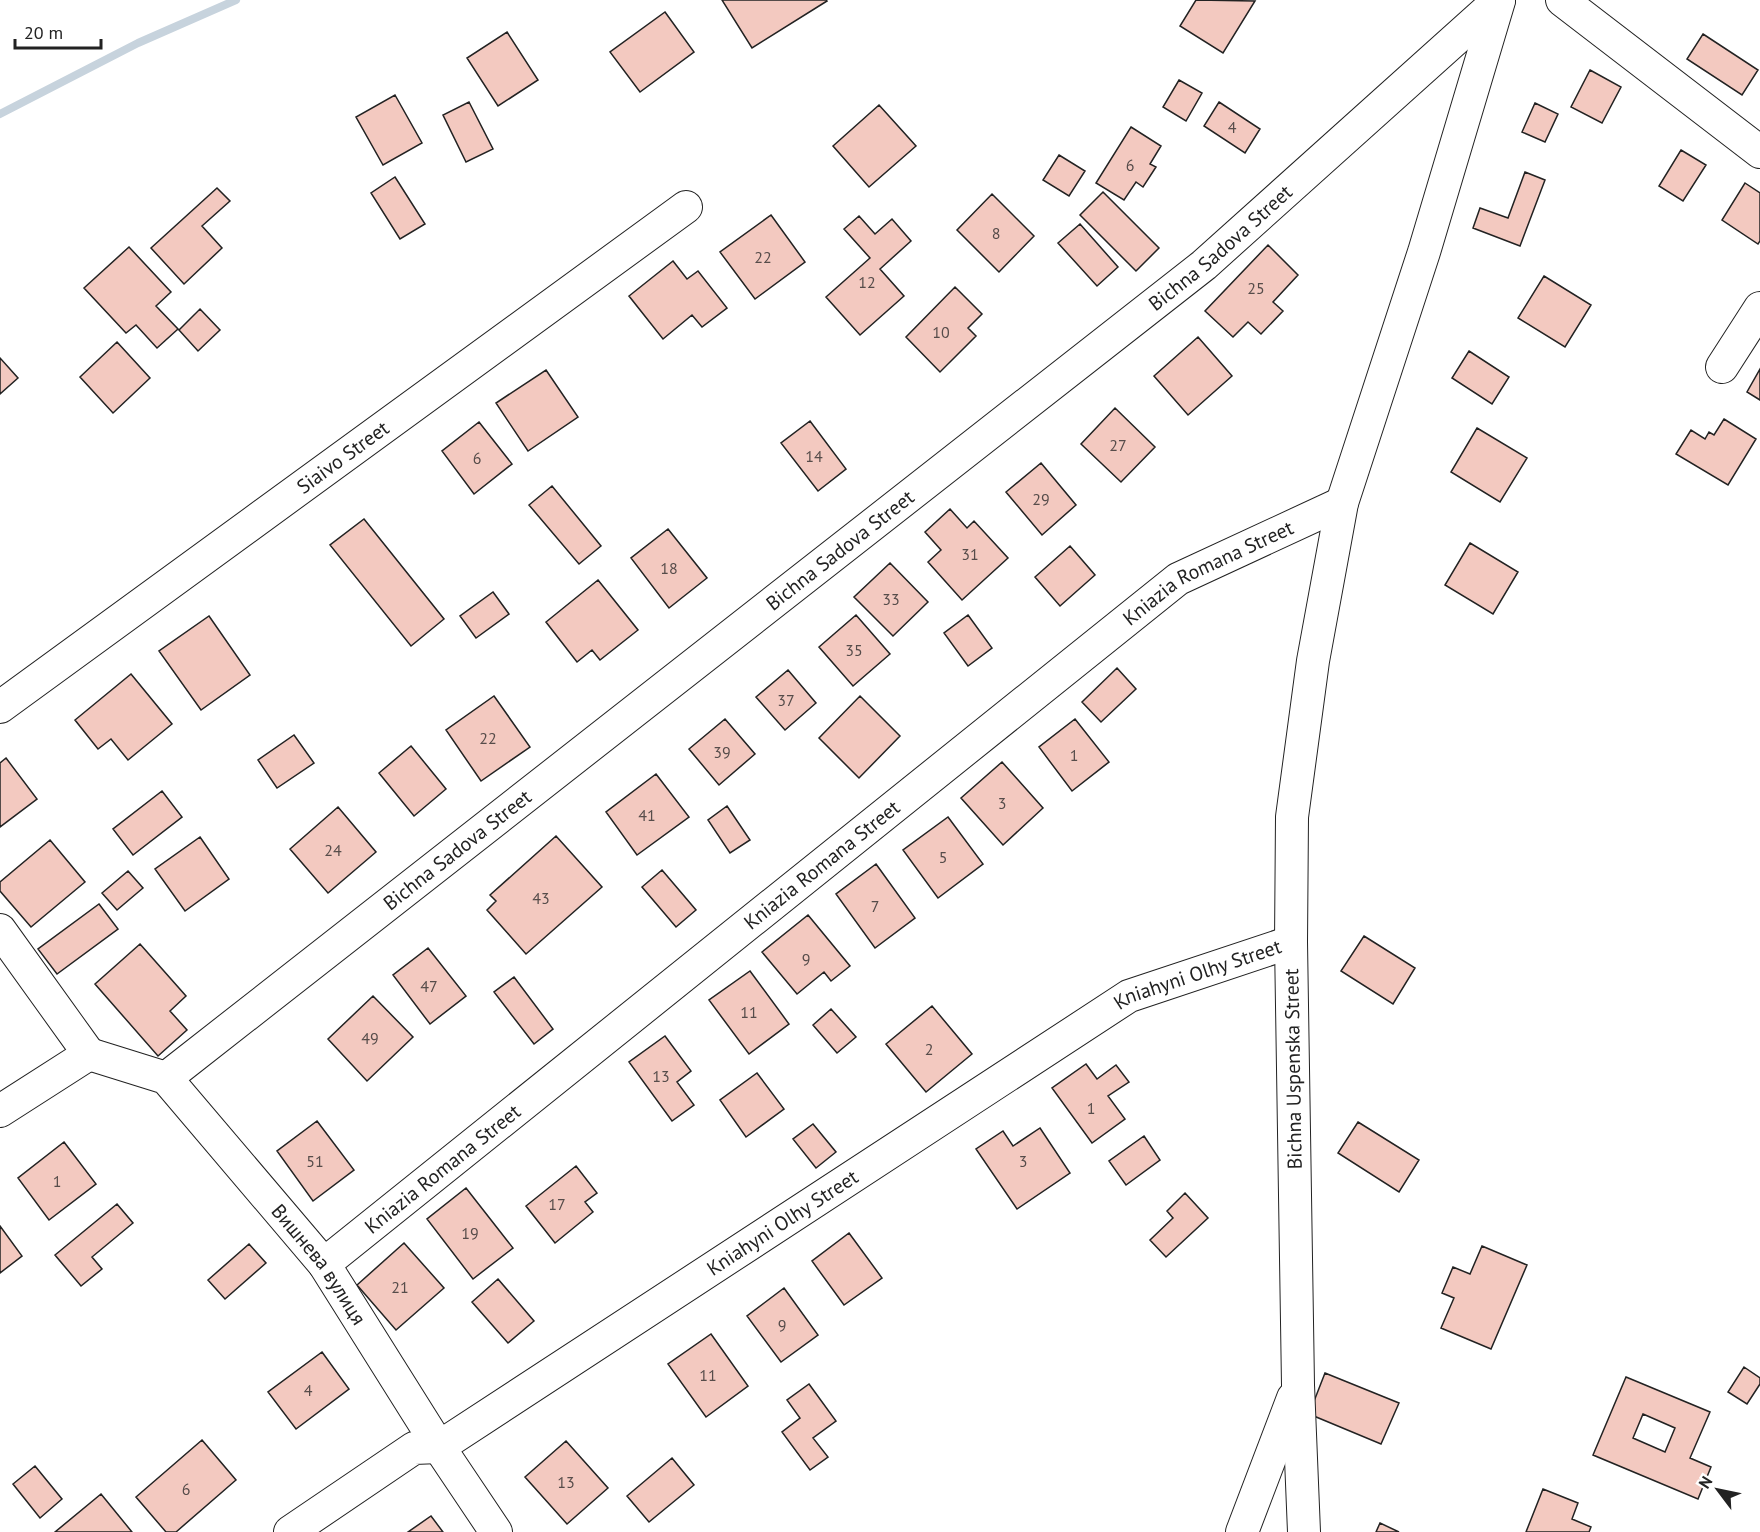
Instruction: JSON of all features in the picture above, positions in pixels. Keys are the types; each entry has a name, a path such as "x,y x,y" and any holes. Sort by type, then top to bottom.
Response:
{"street":[{"name":"Bichna Sadova Street","path":"1342,503 1424,252 1499,0"},
{"name":"Bichna Sadova Street","path":"166,1078 1204,265 1499,0"},
{"path":"1562,0 1760,152"},
{"name":"Siaivo Street","path":"0,707 686,207"},
{"path":"1722,367 1760,308"},
{"name":"Bichna Uspenska Street","path":"1304,1532 1298,1385 1291,942 1292,817 1313,661 1342,503"},
{"name":"Kniazia Romana Street","path":"324,1264 1178,579 1342,503"},
{"path":"0,930 89,1054 166,1078"},
{"name":"Kniahyni Olhy Street","path":"290,1532 414,1448 439,1448 1129,996 1291,942"},
{"path":"0,1112 89,1054"},
{"name":"Вишнева вулиця","path":"166,1078 324,1264 439,1448 496,1532"},
{"path":"1242,1532 1298,1385"}],"building":[{"path":"722,0 826,0 827,1 752,48"},
{"path":"1196,0 1255,1 1223,53 1180,26"},
{"path":"665,12 694,52 640,92 610,52"},
{"path":"507,32 538,80 498,106 467,58"},
{"path":"1703,34 1758,70 1742,95 1687,59"},
{"path":"1590,70 1621,87 1602,123 1571,107"},
{"path":"1179,80 1202,93 1186,121 1163,107"},
{"path":"395,95 422,143 383,165 356,117"},
{"path":"469,102 493,149 466,162 443,115"},
{"path":"1219,102 1260,129 1245,153 1204,126"},
{"path":"1535,103 1558,114 1545,142 1522,132"},
{"path":"879,105 916,146 869,187 833,146"},
{"path":"1131,127 1161,146 1150,164 1156,167 1143,187 1136,182 1124,200 1096,183"},
{"path":"1681,150 1706,165 1683,201 1659,186"},
{"path":"1059,155 1085,171 1069,196 1043,180"},
{"path":"1525,172 1545,180 1520,246 1473,228 1480,208 1508,218"},
{"path":"395,177 425,224 400,239 371,193"},
{"path":"1745,183 1760,193 1760,241 1758,244 1722,220"},
{"path":"217,188 230,201 202,226 222,248 184,284 151,248"},
{"path":"1103,192 1159,248 1136,271 1080,215"},
{"path":"992,194 1034,236 999,272 957,230"},
{"path":"771,215 805,262 755,299 720,252"},
{"path":"859,216 875,234 892,219 911,241 880,269 904,296 860,335 826,297 870,258 844,229"},
{"path":"1080,224 1118,267 1097,286 1058,243"},
{"path":"1268,245 1298,275 1273,302 1283,311 1261,334 1248,322 1233,337 1205,311"},
{"path":"129,247 171,292 156,306 178,329 157,348 136,325 126,333 84,288"},
{"path":"673,261 687,279 698,271 727,308 702,327 692,315 663,339 629,296"},
{"path":"1544,276 1591,305 1565,347 1518,318"},
{"path":"955,287 982,314 968,328 976,336 940,372 906,337"},
{"path":"200,309 220,330 198,351 179,330"},
{"path":"1198,337 1232,376 1188,415 1154,376"},
{"path":"117,342 150,378 113,413 80,377"},
{"path":"1469,351 1509,377 1492,404 1452,378"},
{"path":"0,358 18,378 0,394"},
{"path":"1760,369 1760,400 1747,392"},
{"path":"546,370 578,417 528,451 496,403"},
{"path":"1115,408 1155,447 1121,482 1081,444"},
{"path":"1724,419 1756,439 1728,485 1676,454 1691,430 1705,439 1709,432 1714,435"},
{"path":"810,421 846,469 818,491 781,443"},
{"path":"479,422 512,464 474,494 442,451"},
{"path":"1477,428 1527,458 1500,502 1451,472"},
{"path":"1041,463 1076,505 1042,535 1006,492"},
{"path":"552,486 601,546 579,564 529,505"},
{"path":"950,509 967,528 974,521 1008,558 962,600 928,562 941,550 925,532"},
{"path":"364,519 444,619 411,646 330,545"},
{"path":"668,529 707,578 669,608 631,558"},
{"path":"1470,543 1518,572 1493,614 1445,585"},
{"path":"1070,546 1095,575 1060,606 1035,577"},
{"path":"890,563 928,602 893,636 854,597"},
{"path":"598,580 638,630 600,660 592,650 577,662 546,622"},
{"path":"493,592 509,614 476,638 460,616"},
{"path":"856,615 890,654 853,686 819,647"},
{"path":"968,615 992,648 968,666 944,633"},
{"path":"209,616 250,675 201,710 159,651"},
{"path":"1117,668 1136,689 1101,722 1082,702"},
{"path":"788,670 816,703 785,730 756,697"},
{"path":"131,674 172,724 128,760 111,739 98,749 75,720"},
{"path":"494,696 530,747 481,781 446,730"},
{"path":"860,696 900,736 859,778 819,738"},
{"path":"725,719 755,754 719,785 689,749"},
{"path":"1075,719 1109,762 1072,791 1039,747"},
{"path":"294,735 314,763 277,788 258,760"},
{"path":"411,746 446,789 414,816 379,773"},
{"path":"6,758 37,799 0,827 0,763"},
{"path":"1002,762 1043,808 1003,845 961,798"},
{"path":"656,774 689,817 637,855 606,812"},
{"path":"162,791 182,817 133,855 113,829"},
{"path":"727,806 750,840 730,853 708,820"},
{"path":"338,807 376,852 328,893 290,849"},
{"path":"948,817 983,864 938,898 903,850"},
{"path":"556,836 602,887 526,954 487,910 496,901 490,895"},
{"path":"200,837 229,879 185,911 155,869"},
{"path":"50,840 85,882 31,927 0,891 0,882"},
{"path":"876,864 915,918 875,948 836,894"},
{"path":"662,870 696,910 676,927 642,887"},
{"path":"128,871 143,888 117,910 102,893"},
{"path":"99,904 118,929 57,974 38,949"},
{"path":"808,915 850,966 831,981 824,972 797,994 762,952"},
{"path":"1364,936 1415,968 1393,1004 1341,971"},
{"path":"140,944 186,996 170,1011 187,1030 158,1056 95,984"},
{"path":"428,948 466,996 430,1024 393,975"},
{"path":"750,971 789,1024 749,1054 709,1000"},
{"path":"514,977 553,1029 534,1044 494,992"},
{"path":"373,996 413,1037 367,1081 328,1039"},
{"path":"932,1006 972,1054 926,1092 886,1044"},
{"path":"831,1009 856,1037 837,1053 813,1025"},
{"path":"665,1036 691,1071 677,1082 694,1105 672,1121 629,1062"},
{"path":"1086,1064 1097,1079 1116,1065 1129,1082 1108,1096 1125,1119 1092,1143 1052,1088"},
{"path":"757,1073 784,1109 746,1137 720,1100"},
{"path":"317,1121 354,1170 313,1201 277,1151"},
{"path":"1358,1122 1419,1160 1399,1192 1338,1153"},
{"path":"813,1124 836,1152 816,1168 793,1139"},
{"path":"1040,1128 1070,1173 1017,1209 976,1149 1003,1131 1013,1146"},
{"path":"1144,1136 1160,1160 1126,1185 1109,1161"},
{"path":"64,1142 96,1184 49,1220 18,1178"},
{"path":"576,1166 597,1193 585,1202 593,1212 555,1243 526,1206"},
{"path":"466,1188 513,1248 473,1279 427,1219"},
{"path":"1185,1193 1208,1218 1166,1257 1150,1240 1173,1218 1167,1211"},
{"path":"117,1204 133,1223 92,1257 102,1269 81,1286 55,1255"},
{"path":"0,1226 22,1256 0,1273"},
{"path":"849,1233 882,1278 844,1305 812,1261"},
{"path":"404,1243 444,1288 396,1330 357,1285"},
{"path":"249,1244 266,1263 225,1299 208,1280"},
{"path":"1482,1246 1527,1265 1491,1349 1441,1328 1454,1298 1442,1293 1453,1267 1470,1274"},
{"path":"498,1279 534,1321 508,1343 472,1302"},
{"path":"784,1288 818,1335 781,1362 747,1316"},
{"path":"711,1334 748,1386 706,1417 668,1364"},
{"path":"322,1352 349,1389 296,1429 268,1392"},
{"path":"1744,1367 1760,1378 1760,1384 1747,1404 1728,1392"},
{"path":"1325,1373 1399,1403 1381,1444 1309,1414"},
{"path":"1626,1377 1710,1412 1690,1458 1711,1467 1698,1499 1593,1455","holes":["1643,1414 1675,1428 1665,1452 1633,1438"]},
{"path":"809,1384 836,1421 813,1438 828,1457 810,1470 782,1432 800,1418 787,1400"},
{"path":"202,1440 236,1480 176,1532 166,1532 136,1497"},
{"path":"566,1441 608,1488 567,1524 525,1477"},
{"path":"672,1458 694,1485 649,1522 627,1496"},
{"path":"35,1466 62,1499 40,1518 13,1484"},
{"path":"1543,1489 1578,1503 1572,1519 1591,1527 1589,1532 1526,1532"},
{"path":"101,1494 132,1532 55,1532"},
{"path":"431,1516 443,1532 408,1532"},
{"path":"1380,1523 1399,1532 1376,1532"}],"waterway":[{"path":"0,114 138,43 236,0"}]}
